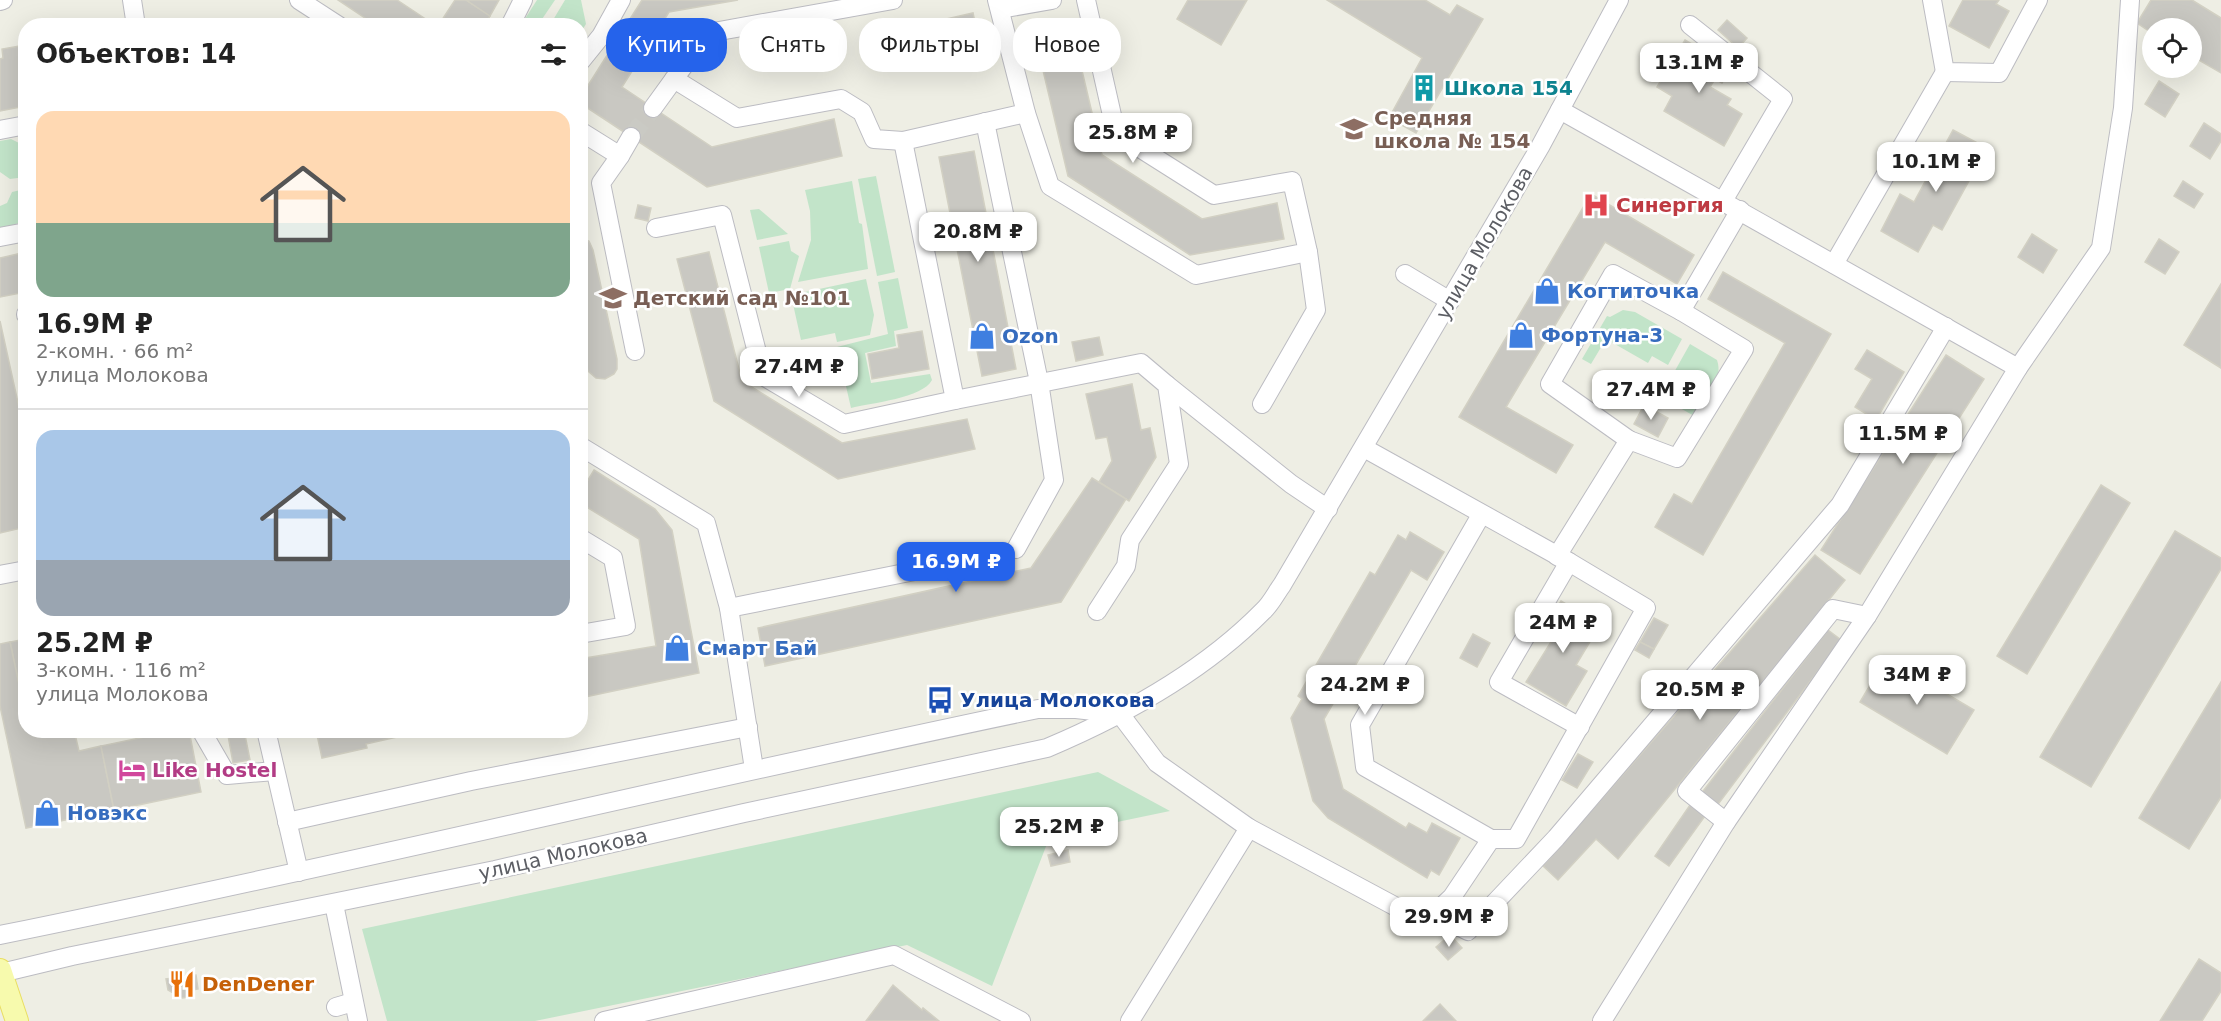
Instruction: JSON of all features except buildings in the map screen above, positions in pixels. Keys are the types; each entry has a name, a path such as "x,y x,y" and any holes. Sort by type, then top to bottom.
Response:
{"main road":[{"path":"0,972 17,1021"}],"street":[{"path":"132,0 135,18"},
{"path":"299,0 327,18"},
{"path":"514,18 523,0"},
{"path":"588,52 601,36 621,0"},
{"path":"653,108 708,33 893,0"},
{"path":"1052,0 998,5 1026,113 1050,186 1196,275 1308,252"},
{"path":"1086,0 1116,133 1214,195 1292,181 1308,252 1316,310 1262,404"},
{"name":"улица Молокова","path":"0,972 495,870 753,811 1047,748 1086,732 1179,680 1265,610 1328,509 1450,301 1560,110 1619,0"},
{"path":"1834,264 1945,72 1932,0"},
{"path":"1945,72 2000,73 2038,0"},
{"path":"1602,1021 1726,822 1867,616 2019,368 2101,248 2122,108 2130,0"},
{"path":"1690,25 1784,99 1724,201"},
{"path":"674,80 737,118 841,99 862,112 874,139 903,141 1026,113"},
{"path":"1560,110 2019,368"},
{"path":"729,608 1008,552 1054,480 1039,382 985,122"},
{"path":"0,130 18,127"},
{"path":"588,136 620,156"},
{"path":"631,137 601,183 635,351"},
{"path":"903,141 955,400"},
{"path":"1681,311 1740,210"},
{"path":"656,228 722,215 763,376 844,424 1039,382 1141,363 1291,484 1328,509"},
{"path":"0,237 18,234"},
{"path":"1405,274 1450,301"},
{"path":"1613,274 1744,349 1677,458 1629,440 1550,384 1613,274"},
{"path":"1434,914 1468,931 1556,838 1840,506 1946,327"},
{"path":"1097,611 1126,566 1130,540 1179,464 1167,385"},
{"path":"1580,726 1499,682 1563,559 1629,440"},
{"path":"1364,448 1646,608 1516,839 1491,839 1365,767 1360,725 1481,515"},
{"path":"588,451 706,523 729,608 754,769"},
{"path":"588,543 613,558 626,626 588,633"},
{"path":"0,575 18,572"},
{"path":"1726,822 1687,791 1833,609 1867,616"},
{"name":"улица Молокова","path":"0,935 299,872 754,769 1038,709 1076,709 1120,714"},
{"path":"1120,714 1157,763 1249,828 1414,917 1434,914 1452,897 1491,839"},
{"path":"287,822 471,781 748,727"},
{"path":"206,738 227,775 275,771"},
{"path":"268,738 299,872"},
{"path":"1130,1021 1249,828"},
{"path":"334,904 345,1004 358,1021"},
{"path":"604,1021 894,955 1021,1021"}],"green space":[{"path":"537,0 555,0 543,18 525,18"},
{"path":"565,0 581,0 585,18 554,18"},
{"path":"11,139 18,142 18,178 10,179 0,172 0,141"},
{"path":"876,176 895,272 877,276 858,179"},
{"path":"852,181 859,223 862,224 868,269 798,282 811,240 810,211 805,190"},
{"path":"18,191 18,223 0,229 0,206 7,203 12,192"},
{"path":"759,209 788,234 757,240 750,210"},
{"path":"789,241 791,251 799,256 790,289 769,293 759,247"},
{"path":"898,278 908,328 894,331 896,346 865,353 871,383 930,374 932,380 927,386 908,395 851,408 837,347 888,334 878,282"},
{"path":"866,279 874,315 870,335 837,342 835,333 801,340 791,295"},
{"path":"1623,310 1635,312 1682,339 1668,365 1652,356 1648,363 1606,339 1591,364 1582,359 1607,316 1610,317"},
{"path":"1690,344 1717,360 1719,367 1713,390 1696,417 1655,394 1667,374 1672,376"},
{"path":"1098,772 1170,811 1050,836 992,986 907,945 535,1021 387,1021 362,929"}],"tunnel":[{"path":"631,137 653,108"}],"place":[{"name":"Школа 154","path":"1424,88"},
{"name":"Средняя школа № 154","path":"1354,129"},
{"name":"Синергия","path":"1596,205"},
{"name":"Когтиточка","path":"1547,291"},
{"name":"Детский сад №101","path":"613,298"},
{"name":"Фортуна-3","path":"1521,335"},
{"name":"Ozon","path":"982,336"},
{"name":"Смарт Бай","path":"677,648"},
{"name":"Улица Молокова","path":"940,700"},
{"name":"Like Hostel","path":"132,770"},
{"name":"Новэкс","path":"47,813"},
{"name":"DenDener","path":"182,984"}]}
